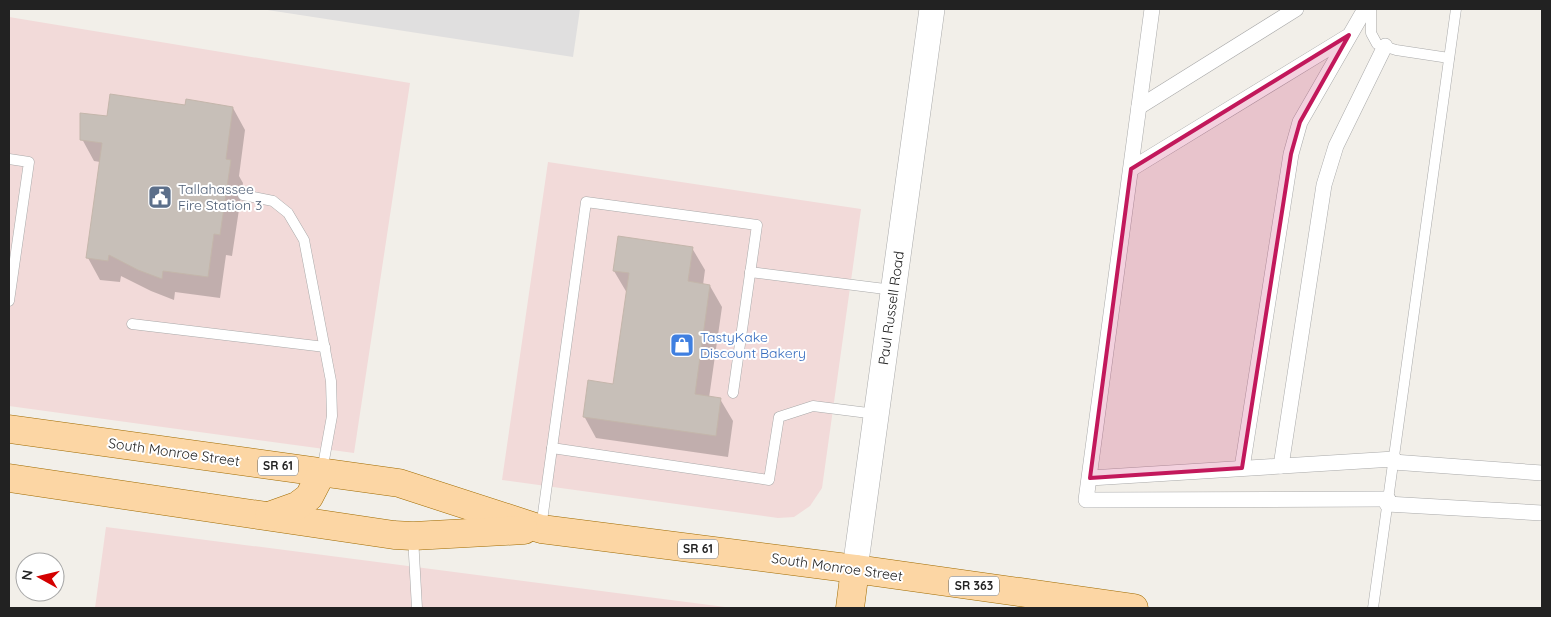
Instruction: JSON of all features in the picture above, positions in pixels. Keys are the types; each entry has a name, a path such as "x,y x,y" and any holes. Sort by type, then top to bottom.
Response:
{"main road":[{"name":"South Monroe Street","path":"9,430 399,483 540,529"},
{"path":"268,516 297,506 309,497 322,472"},
{"name":"South Monroe Street","path":"9,478 413,536 540,529 855,569 1093,605 1134,608"},
{"name":"Paul Russell Road","path":"850,608 855,569"}],"street":[{"name":"Paul Russell Road","path":"855,569 932,9"},
{"path":"1152,9 1086,500 1388,502 1542,513"},
{"path":"1139,107 1296,9"},
{"path":"1242,468 1291,154 1300,122 1365,9"},
{"path":"1131,169 1349,36"},
{"path":"1281,466 1324,185 1336,146 1385,46"},
{"path":"1090,478 1394,460 1542,473"}],"lane":[{"path":"1371,9 1372,33 1378,44 1396,50 1449,58"},
{"path":"1373,608 1456,9"},
{"path":"9,159 29,162 9,301"},
{"path":"243,195 273,201 288,213 304,240 331,380 332,416 322,472"},
{"path":"540,529 586,202 758,225 733,393"},
{"path":"750,272 893,290"},
{"path":"132,324 325,347"},
{"path":"552,448 769,480 779,417 813,406 876,414"},
{"path":"413,536 417,608"}],"highlighted area":[{"path":"1349,35 1300,122 1291,154 1242,468 1090,478 1131,169"}],"shaded area":[{"path":"261,9 580,9 573,57"},
{"path":"9,17 410,83 354,453 9,406"},
{"name":"TastyKake Discount Bakery","path":"548,162 861,209 822,488 810,506 794,517 778,518 502,480"},
{"path":"106,527 733,608 95,608"}],"building":[{"name":"Tallahassee Fire Station 3","path":"110,94 185,105 186,99 233,107 226,159 231,160 220,235 214,234 208,277 163,271 162,279 138,270 109,255 108,261 86,258 102,143 80,140 80,113 107,116"},
{"path":"618,236 693,247 688,281 710,285 695,394 721,398 716,436 583,417 588,380 613,384 629,273 613,271"}],"place":[{"name":"Tallahassee Fire Station 3","path":"160,197"},
{"name":"TastyKake Discount Bakery","path":"682,345"}]}
